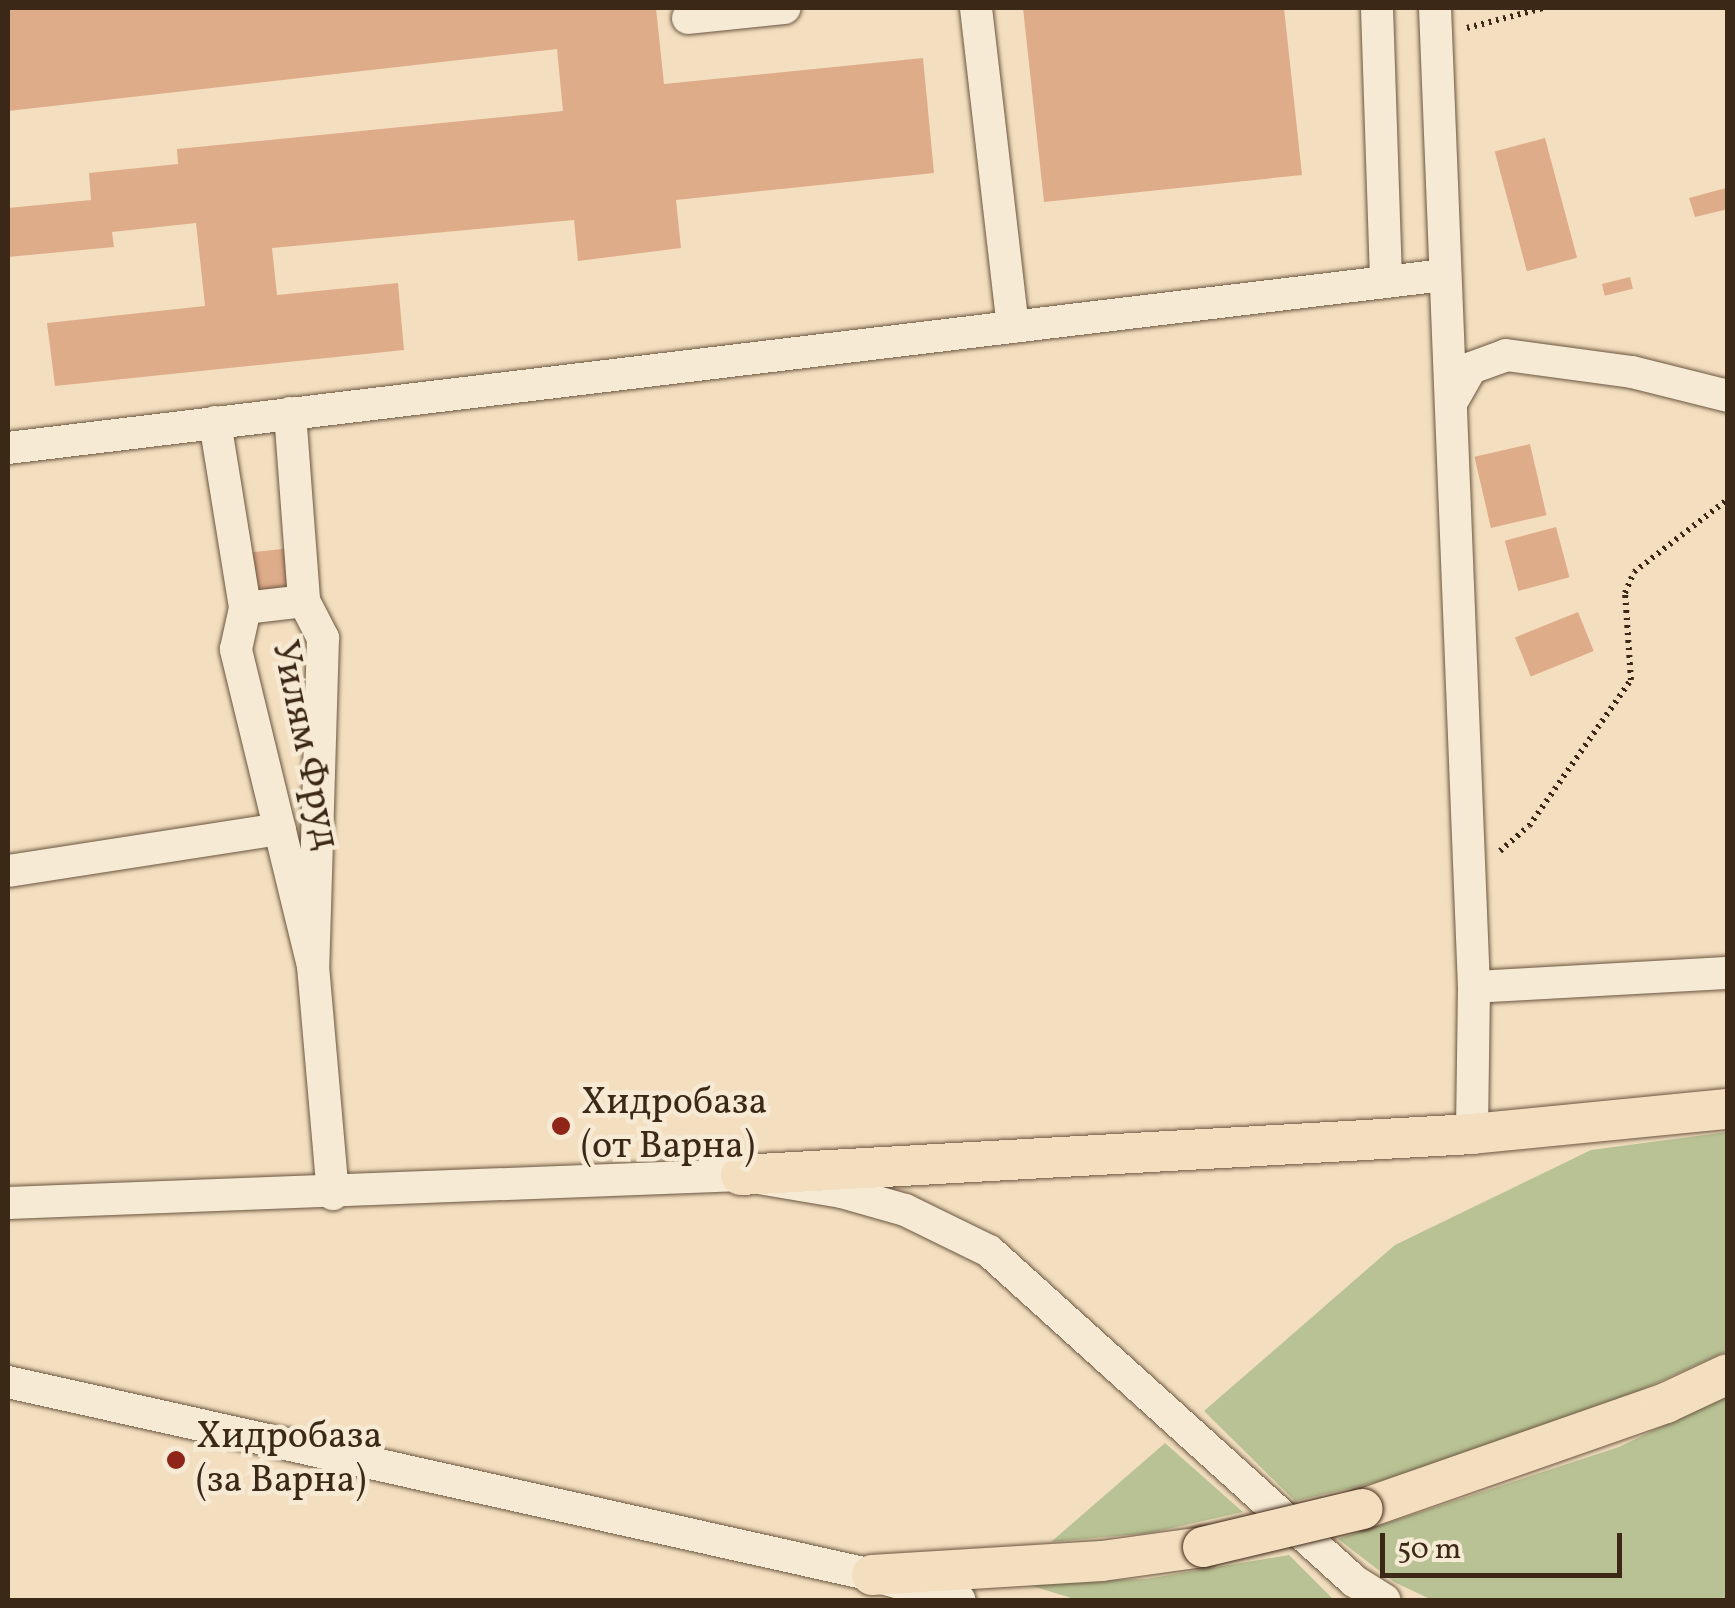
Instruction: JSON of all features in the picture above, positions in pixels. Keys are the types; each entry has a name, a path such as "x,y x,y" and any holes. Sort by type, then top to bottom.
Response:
{"main road":[{"path":"741,1176 1472,1134 1728,1110"},
{"path":"872,1575 1102,1561 1203,1547 1363,1509 1666,1403 1728,1374"}],"street":[{"path":"688,18 784,8"},
{"path":"976,8 1013,326"},
{"path":"1377,8 1386,282"},
{"path":"1435,8 1474,987 1472,1134"},
{"path":"8,448 1444,275"},
{"path":"1450,403 1472,368 1506,355 1632,372 1728,396"},
{"path":"290,413 304,600"},
{"path":"215,422 245,608"},
{"name":"Уилям Фруд","path":"312,966 236,649 245,608 304,600 323,638 312,966 332,1194"},
{"path":"8,872 280,830"},
{"path":"1474,987 1728,972"},
{"path":"8,1204 741,1176 842,1192 905,1210 989,1251 1354,1580 1386,1600"},
{"path":"8,1382 872,1575 959,1600"}],"path":[{"path":"1438,71 1446,42 1458,32 1543,8"},
{"path":"1468,878 1529,826 1631,680 1625,593 1634,572 1728,499"}],"green space":[{"path":"1727,1132 1727,1351 1641,1390 1407,1475 1295,1501 1204,1411 1395,1245 1591,1150"},
{"path":"1727,1395 1727,1600 1432,1600 1394,1582 1338,1539 1619,1447"},
{"path":"1165,1443 1243,1512 1150,1533 1051,1542"},
{"path":"1289,1555 1334,1600 1078,1600 1022,1583 1146,1579"}],"building":[{"path":"8,8 656,8 664,84 923,58 934,173 676,200 681,248 578,261 574,220 272,248 277,295 398,283 404,350 55,386 47,323 205,306 196,223 112,232 114,247 8,257 8,208 91,200 89,173 178,164 177,149 563,111 557,49 8,111"},
{"path":"1023,8 1284,8 1302,175 1044,202"},
{"path":"1545,138 1577,258 1527,271 1495,151"},
{"path":"1726,188 1728,209 1695,217 1689,198"},
{"path":"1630,277 1633,289 1605,296 1602,284"},
{"path":"1530,444 1546,515 1491,528 1474,457"},
{"path":"1556,527 1569,577 1518,591 1505,541"},
{"path":"292,548 296,586 253,590 249,552"},
{"path":"1578,612 1594,651 1531,676 1515,637"}],"place":[{"name":"Хидробаза (от Варна)","path":"561,1126"},
{"name":"Хидробаза (за Варна)","path":"176,1460"}]}
